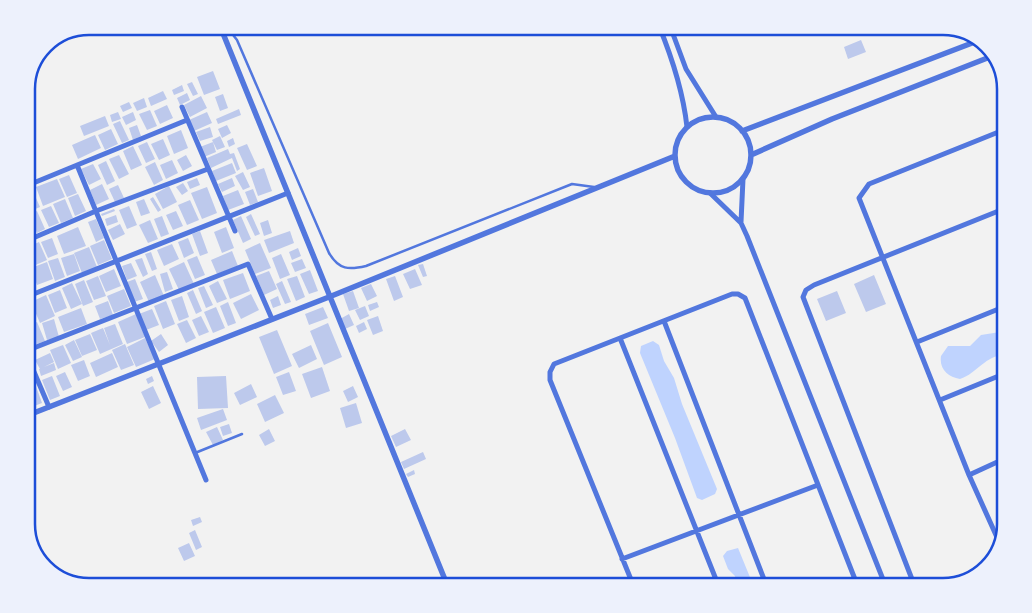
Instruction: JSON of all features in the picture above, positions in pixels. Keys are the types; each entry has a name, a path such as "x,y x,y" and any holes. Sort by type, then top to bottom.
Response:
{"street":[{"path":"224,35 444,578"},
{"path":"663,35 678,73 687,127"},
{"path":"673,35 686,69 716,117"},
{"path":"742,131 972,43"},
{"path":"751,155 832,119 987,58"},
{"path":"182,107 235,231"},
{"path":"741,223 743,179 750,164 751,155 748,142 742,131 730,122 716,117 700,119 687,127 678,140 675,156 676,165 685,181 701,191 710,193 728,190 743,179"},
{"path":"35,182 187,120"},
{"path":"996,535 969,475 859,198 868,184 997,133"},
{"path":"35,412 330,296 675,156"},
{"path":"77,165 206,480"},
{"path":"35,236 208,169"},
{"path":"35,293 288,193"},
{"path":"710,193 741,223 882,578"},
{"path":"912,578 803,297 806,290 814,285 997,212"},
{"path":"35,348 248,264 272,319"},
{"path":"630,578 550,380 550,372 554,364 732,294 738,294 745,298 854,578"},
{"path":"917,342 997,310"},
{"path":"664,321 764,578"},
{"path":"620,338 716,578"},
{"path":"35,374 49,407"},
{"path":"940,400 997,377"},
{"path":"969,475 997,462"},
{"path":"622,560 818,485"}],"lane":[{"path":"233,35 237,40 329,253 335,264 341,267 351,269 366,266 572,184 596,188"},
{"path":"195,454 242,434"}],"water":[{"path":"997,332 997,356 960,379 945,372 941,365 941,356 948,346 970,346 981,335"},
{"path":"653,341 659,345 664,361 674,378 682,404 717,489 715,494 702,500 697,498 640,353 641,346"},
{"path":"738,548 750,578 735,578 728,569 723,556 727,551"}],"building":[{"path":"861,40 866,52 848,59 844,47"},
{"path":"213,71 220,89 204,95 197,77"},
{"path":"192,82 198,94 193,96 187,84"},
{"path":"182,85 184,91 174,95 172,90"},
{"path":"163,91 167,99 151,106 148,98"},
{"path":"187,93 190,100 180,105 177,98"},
{"path":"223,94 228,108 220,111 215,97"},
{"path":"201,96 207,108 190,117 184,105"},
{"path":"144,98 147,107 137,111 133,103"},
{"path":"129,102 132,108 123,112 120,106"},
{"path":"167,105 173,118 160,124 154,111"},
{"path":"239,109 241,115 218,124 216,119"},
{"path":"150,110 157,126 147,130 139,114"},
{"path":"118,112 121,119 112,122 110,115"},
{"path":"133,112 136,120 126,125 122,117"},
{"path":"207,112 212,123 194,131 189,120"},
{"path":"105,116 109,126 84,136 80,126"},
{"path":"120,121 129,140 122,143 113,124"},
{"path":"137,125 141,136 133,140 129,128"},
{"path":"227,125 231,133 222,138 218,129"},
{"path":"210,127 213,137 200,141 196,132"},
{"path":"111,129 118,144 105,150 98,135"},
{"path":"181,130 188,148 174,154 167,136"},
{"path":"95,135 101,148 78,159 72,145"},
{"path":"220,136 225,147 217,150 212,140"},
{"path":"233,138 235,144 229,147 227,141"},
{"path":"163,139 170,155 159,160 151,144"},
{"path":"147,142 155,159 146,163 138,146"},
{"path":"213,142 216,152 204,157 200,147"},
{"path":"247,144 257,166 247,170 237,148"},
{"path":"133,146 142,165 131,170 123,151"},
{"path":"228,149 230,154 234,153 240,169 237,171 232,158 211,168 207,158"},
{"path":"119,155 129,174 119,179 109,159"},
{"path":"186,155 192,166 183,171 177,160"},
{"path":"172,160 178,173 166,179 160,165"},
{"path":"106,161 115,181 107,185 98,165"},
{"path":"155,162 163,180 154,185 145,167"},
{"path":"232,163 236,173 216,181 212,171"},
{"path":"93,164 101,179 89,185 81,169"},
{"path":"264,168 272,191 258,196 250,173"},
{"path":"243,172 250,187 243,190 235,176"},
{"path":"69,175 77,193 67,197 59,179"},
{"path":"197,178 200,185 190,189 187,182"},
{"path":"232,178 235,186 222,192 218,184"},
{"path":"57,179 65,197 43,206 36,187"},
{"path":"183,183 188,191 182,195 176,187"},
{"path":"102,184 109,199 96,205 90,190"},
{"path":"118,185 124,198 115,202 109,189"},
{"path":"169,186 177,202 163,209 155,194"},
{"path":"207,187 217,213 202,219 191,193"},
{"path":"253,189 258,202 250,205 245,192"},
{"path":"238,190 244,204 228,210 223,196"},
{"path":"78,194 86,211 75,216 68,198"},
{"path":"35,196 40,207 35,209"},
{"path":"153,197 161,210 158,212 150,199"},
{"path":"65,199 73,218 61,223 53,204"},
{"path":"144,199 150,213 141,216 136,202"},
{"path":"190,200 199,220 187,225 178,205"},
{"path":"51,206 59,223 49,227 41,210"},
{"path":"129,206 137,225 127,229 119,210"},
{"path":"114,209 115,211 102,216 101,214"},
{"path":"37,211 45,229 37,233 35,228 35,212"},
{"path":"176,211 183,226 173,230 166,215"},
{"path":"251,214 260,234 255,236 246,217"},
{"path":"116,215 118,222 107,226 105,219"},
{"path":"162,216 169,234 161,237 154,219"},
{"path":"241,216 251,239 243,243 233,220"},
{"path":"96,219 104,238 96,242 88,222"},
{"path":"150,220 158,239 148,243 139,225"},
{"path":"268,220 272,233 264,236 260,223"},
{"path":"120,224 125,234 113,240 108,230"},
{"path":"78,227 86,246 64,254 57,236"},
{"path":"226,227 234,248 222,253 214,232"},
{"path":"200,231 208,253 200,256 192,234"},
{"path":"290,231 294,243 269,253 264,240"},
{"path":"52,238 58,254 48,258 41,242"},
{"path":"188,238 194,253 184,258 178,242"},
{"path":"104,240 112,259 98,265 90,246"},
{"path":"39,242 47,260 35,265 35,244"},
{"path":"260,243 271,268 255,274 245,250"},
{"path":"172,244 179,259 164,266 157,250"},
{"path":"89,247 97,267 82,273 74,253"},
{"path":"298,248 301,256 292,260 289,252"},
{"path":"232,251 238,266 217,274 211,260"},
{"path":"151,252 157,269 152,271 145,254"},
{"path":"74,254 80,271 67,276 61,258"},
{"path":"281,254 290,275 280,279 272,258"},
{"path":"197,256 205,275 195,279 187,260"},
{"path":"58,258 65,277 55,281 48,261"},
{"path":"142,258 148,274 143,277 135,260"},
{"path":"302,259 306,268 295,272 291,263"},
{"path":"47,262 53,279 37,285 35,266"},
{"path":"184,262 194,284 179,290 169,269"},
{"path":"131,263 137,276 127,280 122,266"},
{"path":"423,264 427,276 423,277 418,265"},
{"path":"114,269 121,286 106,292 99,276"},
{"path":"415,269 422,285 410,289 403,274"},
{"path":"310,270 318,291 309,294 300,274"},
{"path":"269,271 277,289 264,295 256,276"},
{"path":"167,272 173,289 165,292 160,274"},
{"path":"243,273 250,291 230,299 223,280"},
{"path":"155,275 164,296 149,302 140,282"},
{"path":"874,275 886,304 866,312 854,284"},
{"path":"98,276 106,296 94,300 86,281"},
{"path":"297,276 305,297 296,301 287,279"},
{"path":"395,276 403,297 394,301 386,279"},
{"path":"135,279 143,299 134,302 127,282"},
{"path":"84,280 93,302 83,306 75,284"},
{"path":"218,281 227,299 217,303 209,286"},
{"path":"282,281 291,302 285,304 276,284"},
{"path":"72,283 82,304 71,309 62,288"},
{"path":"371,284 377,296 367,301 361,288"},
{"path":"204,286 213,305 206,308 198,288"},
{"path":"124,289 131,306 114,313 107,296"},
{"path":"60,290 67,308 55,313 48,295"},
{"path":"193,290 202,311 196,314 187,293"},
{"path":"353,291 359,308 349,311 343,294"},
{"path":"837,291 846,313 826,321 817,299"},
{"path":"251,294 259,310 241,319 233,303"},
{"path":"46,295 55,316 40,323 35,311 35,300"},
{"path":"182,296 189,317 179,321 171,300"},
{"path":"278,296 281,305 273,308 270,300"},
{"path":"108,301 113,315 100,319 95,306"},
{"path":"166,301 175,324 163,329 154,306"},
{"path":"228,302 236,323 228,326 220,306"},
{"path":"377,302 379,307 370,311 368,305"},
{"path":"365,306 369,316 360,320 355,310"},
{"path":"216,307 225,328 213,333 204,312"},
{"path":"323,307 328,318 309,325 305,314"},
{"path":"81,308 87,324 64,332 58,317"},
{"path":"152,309 159,325 146,330 139,314"},
{"path":"136,314 145,337 127,344 118,322"},
{"path":"349,314 354,325 345,329 340,319"},
{"path":"201,316 209,332 199,336 192,320"},
{"path":"378,316 383,331 373,335 367,320"},
{"path":"54,319 59,337 47,340 42,323"},
{"path":"187,320 196,338 186,343 177,324"},
{"path":"37,322 45,341 35,345 35,323"},
{"path":"364,322 367,329 359,333 356,326"},
{"path":"328,323 342,357 324,365 310,331"},
{"path":"115,324 123,344 100,354 91,333 103,328 110,345 104,328"},
{"path":"277,330 292,366 274,374 259,337"},
{"path":"90,334 97,350 82,356 75,340"},
{"path":"161,334 168,345 159,352 151,341"},
{"path":"145,338 155,359 136,367 127,347"},
{"path":"74,340 82,357 73,361 65,345"},
{"path":"125,344 134,365 121,370 112,350"},
{"path":"63,345 71,363 58,369 50,350"},
{"path":"311,345 317,359 299,368 292,354"},
{"path":"50,353 54,362 40,369 35,360"},
{"path":"112,353 118,367 96,377 90,363"},
{"path":"84,360 90,376 78,381 71,365"},
{"path":"54,363 56,370 41,376 39,369"},
{"path":"322,367 330,391 311,398 302,374"},
{"path":"65,372 72,387 63,391 56,376"},
{"path":"289,372 296,391 283,395 276,377"},
{"path":"52,376 60,396 50,400 42,380"},
{"path":"152,376 154,381 148,384 146,379"},
{"path":"226,376 228,408 198,409 197,377"},
{"path":"35,384 42,403 35,406"},
{"path":"251,384 257,397 240,405 234,393"},
{"path":"153,386 161,403 149,409 141,392"},
{"path":"353,386 358,397 348,402 343,391"},
{"path":"275,395 284,413 265,422 257,404"},
{"path":"356,403 362,423 346,428 340,408"},
{"path":"223,409 227,420 201,430 197,418"},
{"path":"229,424 232,433 223,436 220,427"},
{"path":"217,427 223,440 213,445 206,432"},
{"path":"269,429 275,441 265,446 259,435"},
{"path":"405,429 411,440 396,447 391,436"},
{"path":"423,452 426,459 404,469 401,462"},
{"path":"414,470 415,474 408,477 406,474"},
{"path":"200,517 202,522 193,526 191,520"},
{"path":"195,530 202,547 196,550 189,533"},
{"path":"189,543 195,556 184,561 178,548"}]}
